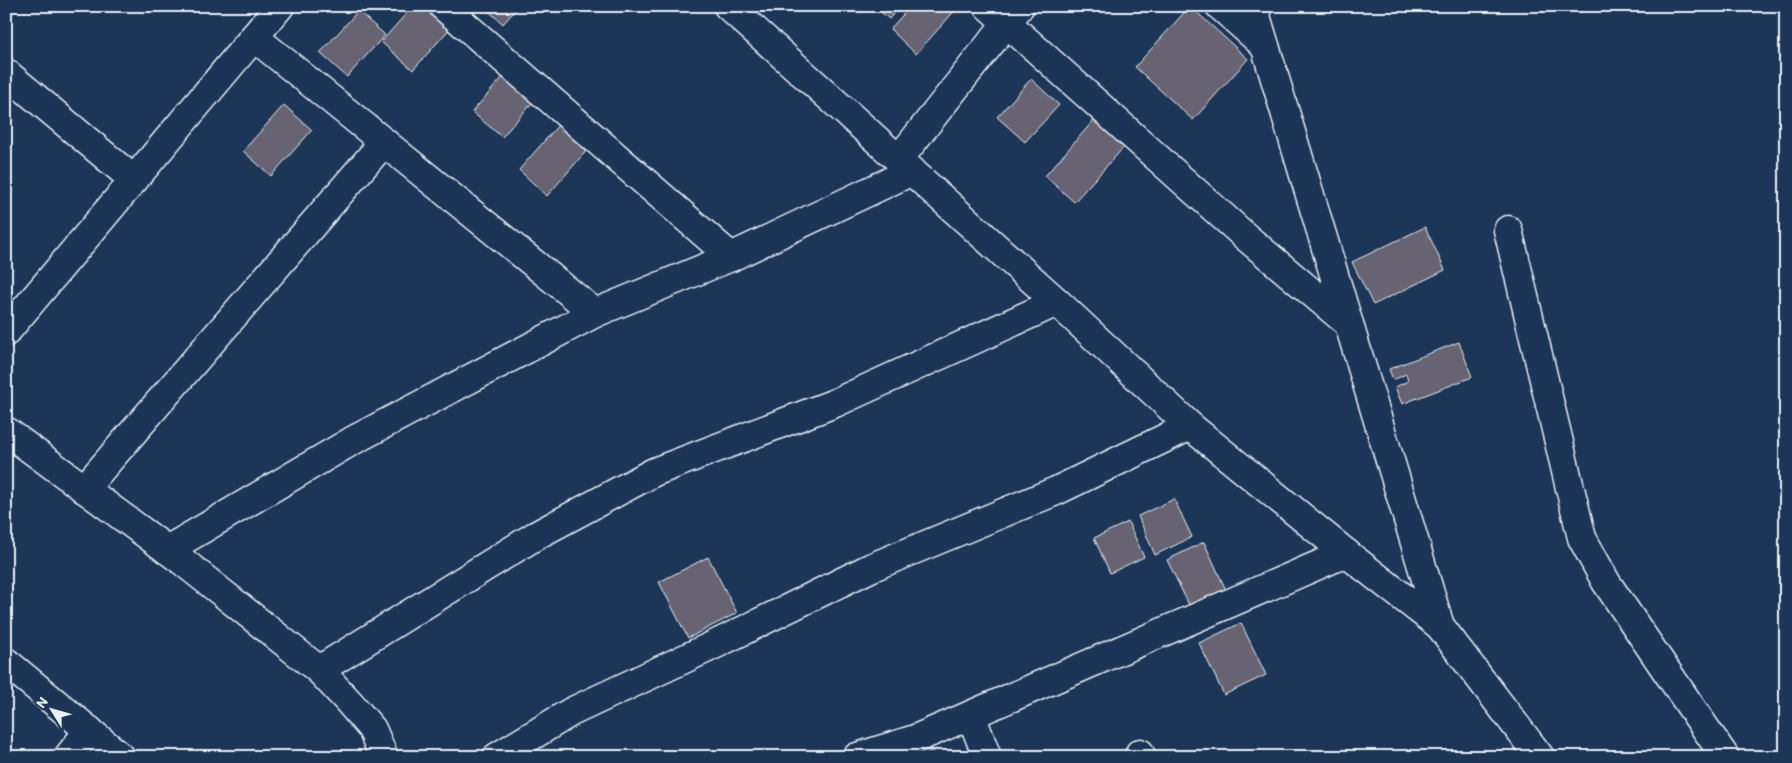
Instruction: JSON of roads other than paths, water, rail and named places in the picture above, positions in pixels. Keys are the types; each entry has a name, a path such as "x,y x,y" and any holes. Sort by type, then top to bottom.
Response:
{"street":[{"path":"6,332 280,6"},
{"path":"443,6 731,257"},
{"path":"728,6 1057,302 1190,426 1440,626 1540,757"},
{"path":"1220,6 1265,46"},
{"path":"1253,6 1440,626"},
{"path":"167,550 352,441 595,313 731,257 905,165 1005,12 1246,237 1349,324"},
{"path":"254,37 595,313"},
{"path":"6,73 134,180"},
{"path":"84,489 384,142"},
{"path":"1508,230 1582,538 1606,582 1725,757"},
{"path":"319,670 535,536 654,472 835,403 1057,302"},
{"path":"497,757 571,712 716,644 870,568 1056,491 1190,426"},
{"path":"6,431 167,550 319,670 350,702 372,729 384,757"},
{"path":"856,757 915,739 970,716 1346,552"},
{"path":"10,673 89,730 121,757"},
{"path":"970,716 987,757"},
{"path":"68,757 89,730"}]}
